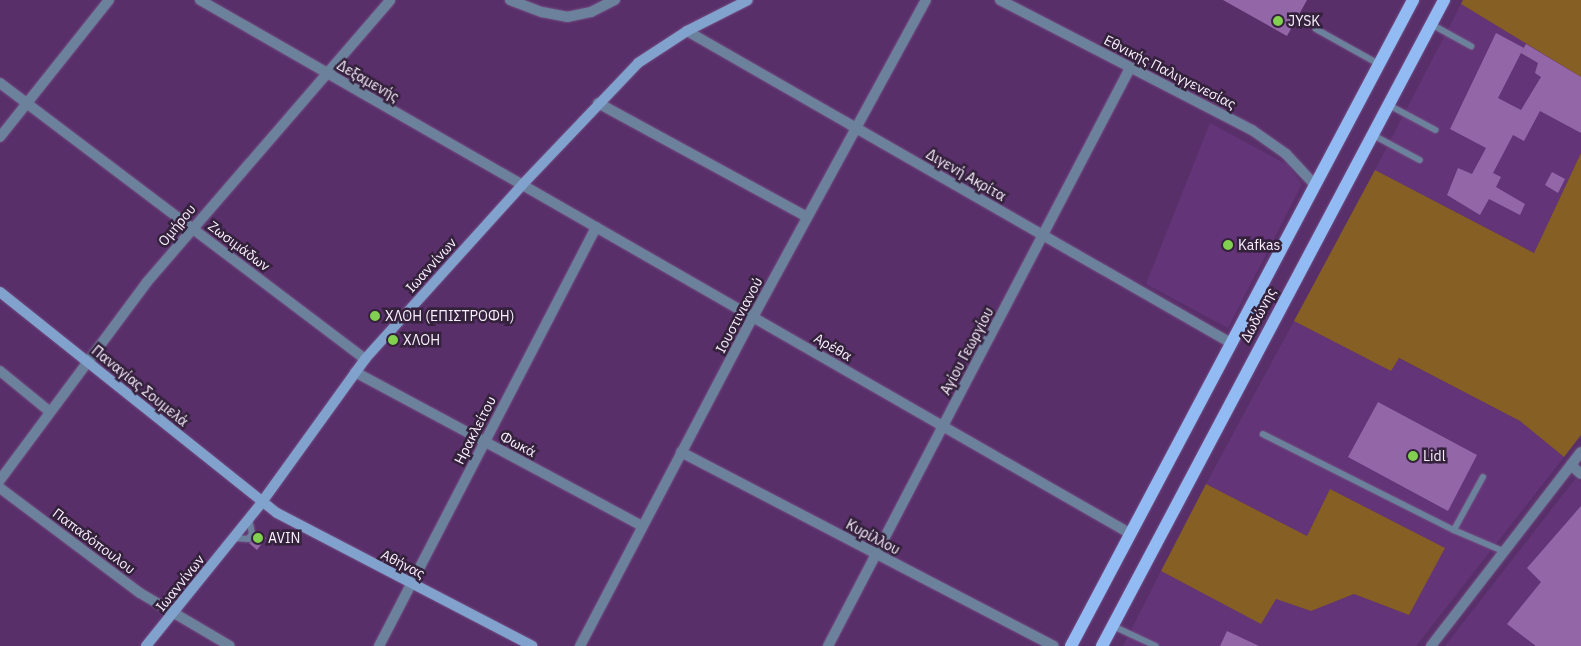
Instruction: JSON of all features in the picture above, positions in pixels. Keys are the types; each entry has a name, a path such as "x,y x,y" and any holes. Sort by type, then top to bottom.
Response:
{"main road":[{"name":"Ιωαννίνων","path":"146,646 262,502 365,358 598,103 638,63 687,31 748,0"},
{"name":"Δωδώνης","path":"1071,646 1412,0"},
{"name":"Δωδώνης","path":"1102,646 1371,134 1444,0"},
{"name":"Παναγίας Σουμελά","path":"0,292 262,502"},
{"name":"Αθήνας","path":"262,502 292,522 533,646"}],"street":[{"path":"0,137 109,0"},
{"name":"Δεξαμενής","path":"200,0 522,185"},
{"name":"Ομήρου","path":"0,480 87,361 192,228 328,74 390,0"},
{"path":"510,0 542,12 567,16 591,12 615,0"},
{"name":"Ιουστινιανού","path":"580,646 753,317 926,0"},
{"name":"Εθνικής Παλιγγενεσίας","path":"1000,0 1252,130 1286,154 1315,185"},
{"name":"Διγενή Ακρίτα","path":"687,31 1231,343"},
{"name":"Αγίου Γεωργίου","path":"828,646 1130,68"},
{"name":"Ζωσιμάδων","path":"0,83 365,358"},
{"path":"598,103 808,217"},
{"name":"Αρέθα","path":"522,185 1129,533"},
{"name":"Ηρακλείτου","path":"379,646 596,227"},
{"path":"0,371 49,411"},
{"name":"Φωκά","path":"355,372 642,526"},
{"name":"Κυρίλλου","path":"681,452 1053,646"},
{"path":"1430,646 1581,452"},
{"path":"1571,465 1581,474"},
{"name":"Παπαδόπουλου","path":"0,488 172,614 230,646"}],"lane":[{"path":"1431,24 1471,46"},
{"path":"1316,28 1379,64"},
{"path":"1388,104 1436,130"},
{"path":"1371,134 1420,160"},
{"path":"1263,434 1454,530 1503,551"},
{"path":"1454,530 1484,477"},
{"path":"1112,625 1156,646"}],"shaded area":[{"path":"1463,0 1581,0 1581,77 1461,4"},
{"path":"1461,4 1581,77 1581,153 1534,253 1375,170"},
{"path":"1210,123 1288,165 1302,184 1228,328 1146,284"},
{"path":"1581,153 1581,435 1564,457 1520,421 1399,358 1391,371 1294,321 1375,170 1534,253"},
{"path":"1294,321 1391,371 1398,358 1520,421 1564,457 1416,646 1123,646 1161,571 1261,623 1276,598 1311,611 1354,594 1409,615 1444,548 1330,489 1307,536 1206,484"},
{"path":"1576,478 1581,482 1581,646 1445,646"},
{"path":"1206,484 1307,536 1330,489 1445,548 1409,615 1354,594 1311,611 1276,599 1261,624 1161,571"}],"building":[{"name":"JYSK","path":"1223,0 1307,0 1287,36"},
{"path":"1496,33 1524,48 1526,44 1581,77 1581,133 1540,111 1524,141 1513,135 1493,173 1501,177 1496,187 1525,204 1520,215 1489,199 1480,215 1447,195 1458,168 1472,174 1486,148 1450,129","holes":["1521,53 1538,63 1535,73 1541,77 1521,110 1498,98"]},
{"path":"1552,172 1565,179 1558,193 1545,185"},
{"name":"Lidl","path":"1378,402 1477,455 1448,511 1348,457"},
{"path":"1581,506 1581,646 1536,646 1507,624 1541,582 1527,568"},
{"path":"258,531 266,538 257,550 249,543"},
{"path":"1227,631 1259,646 1220,646"}],"place":[{"name":"JYSK","path":"1278,21"},
{"name":"Kafkas","path":"1228,245"},
{"name":"ΧΛΟΗ (ΕΠΙΣΤΡΟΦΗ)","path":"375,316"},
{"name":"ΧΛΟΗ","path":"393,340"},
{"name":"Lidl","path":"1413,456"},
{"name":"AVIN","path":"258,538"}]}
